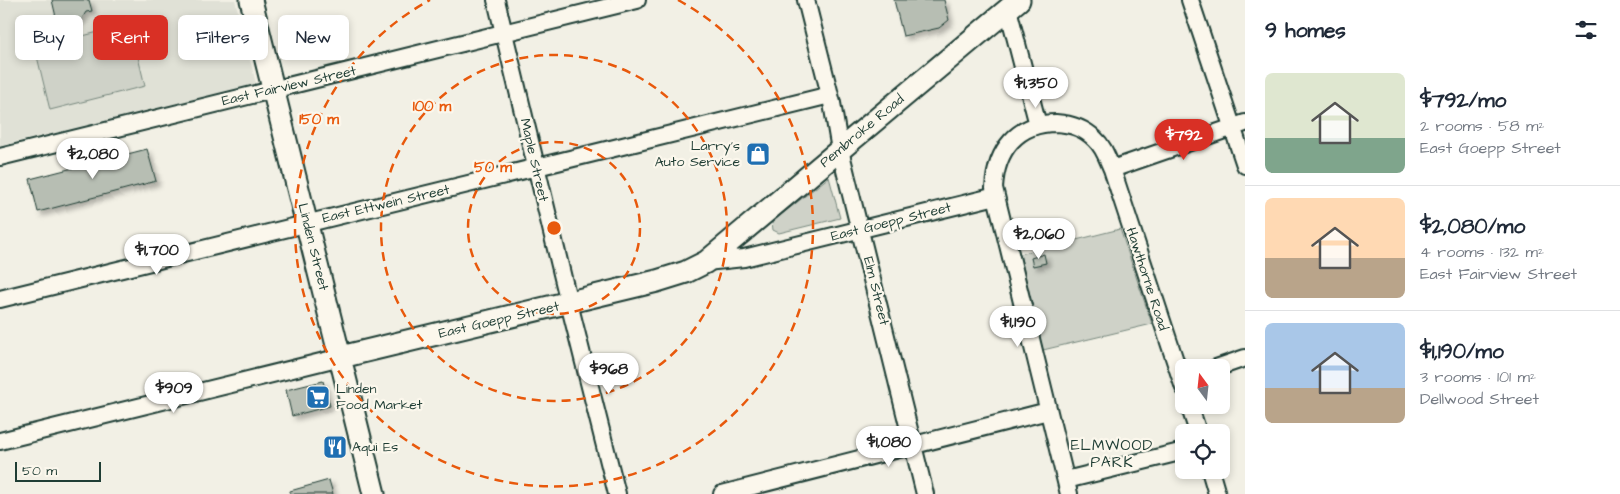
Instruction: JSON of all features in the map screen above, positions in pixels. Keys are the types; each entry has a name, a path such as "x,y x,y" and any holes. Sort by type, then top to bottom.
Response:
{"main road":[{"name":"Linden Street","path":"251,0 374,494"},
{"name":"Pembroke Road","path":"706,262 1013,4"},
{"name":"East Goepp Street","path":"341,358 657,281 686,272 706,262"}],"street":[{"name":"Maple Street","path":"496,0 617,494"},
{"name":"East Fairview Street","path":"0,157 637,0"},
{"name":"Elm Street","path":"806,0 830,95 840,150 925,494"},
{"path":"1190,0 1239,125 1245,165"},
{"path":"1013,4 1038,125 1022,131 1001,155 995,175 994,188 1067,487 1175,454"},
{"name":"East Ettwein Street","path":"0,299 830,95"},
{"name":"Hawthorne Road","path":"1038,125 1067,124 1076,126 1094,138 1104,150 1175,359"},
{"path":"1112,169 1239,125"},
{"name":"East Goepp Street","path":"706,262 744,258 996,196"},
{"name":"East Goepp Street","path":"0,441 341,358"},
{"path":"1230,363 1245,358"},
{"path":"722,494 1048,411"},
{"path":"1213,479 1218,494"}],"shaded area":[{"path":"0,0 235,0 239,15 178,15 178,60 250,60 256,84 0,146"},
{"path":"93,33 93,60 139,60 145,86 50,110 38,60 83,60 83,36"},
{"path":"829,177 840,218 779,233 773,230 772,222"},
{"path":"1120,229 1152,324 1043,350 1020,254"}],"building":[{"path":"52,0 89,0 92,11 86,12 83,17 83,15 56,15"},
{"path":"894,0 944,0 949,20 939,28 903,36"},
{"path":"147,149 156,181 38,212 30,179"},
{"path":"1044,254 1046,263 1033,266 1031,258"},
{"path":"323,381 330,406 292,416 286,390"},
{"path":"329,480 333,494 290,494 290,491"}],"place":[{"name":"Larry's Auto Service","path":"758,154"},
{"name":"Linden Food Market","path":"318,397"},
{"name":"Aqui Es","path":"335,447"}],"district":[{"name":"ELMWOOD PARK","path":"1112,454"}]}
